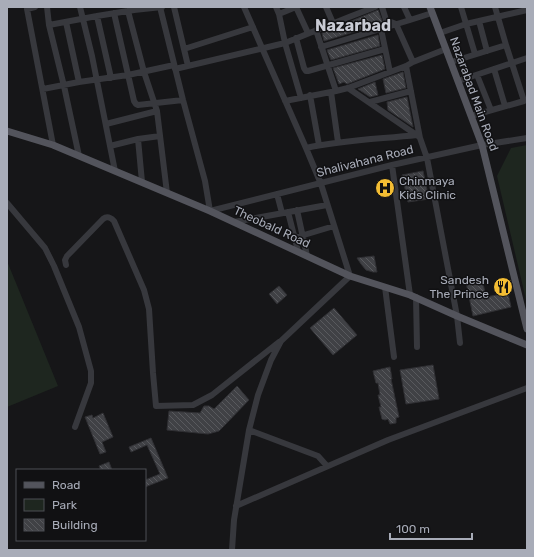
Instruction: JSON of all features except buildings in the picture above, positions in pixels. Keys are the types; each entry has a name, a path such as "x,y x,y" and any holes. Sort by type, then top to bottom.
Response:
{"main road":[{"name":"Nazarabad Main Road","path":"431,10 482,145 527,329"},
{"name":"Theobald Road","path":"7,131 53,145 210,211 350,276 413,296 527,344"}],"street":[{"path":"35,7 27,9 53,145"},
{"path":"46,7 79,156"},
{"path":"80,7 92,56 116,171"},
{"path":"49,25 132,9 163,7"},
{"path":"174,7 188,66"},
{"path":"66,265 66,256 102,219 106,217 111,218 114,221 144,290 150,309 156,406 193,405 212,395 281,341 350,276 321,184 244,7"},
{"path":"276,7 280,14 285,43 301,98"},
{"path":"326,7 333,23"},
{"path":"42,89 97,79 188,66 285,43 375,7"},
{"path":"382,7 386,20 396,24 413,62"},
{"path":"404,7 410,20"},
{"path":"461,7 475,54"},
{"path":"471,116 525,101 506,46 496,7"},
{"path":"507,7 509,14"},
{"path":"156,8 174,67 205,181 210,211"},
{"path":"280,14 293,8 308,33"},
{"path":"132,9 144,72 156,111 167,193"},
{"path":"322,48 410,20 431,10"},
{"path":"440,33 466,24 527,10"},
{"path":"114,13 134,101 136,104 183,100"},
{"path":"97,16 111,78"},
{"path":"479,21 487,51"},
{"path":"66,22 79,82"},
{"path":"184,49 253,27"},
{"path":"381,29 390,72"},
{"path":"316,30 328,66 334,92 338,142"},
{"path":"296,38 306,71 385,49"},
{"path":"451,62 506,46"},
{"path":"285,101 348,88 446,49"},
{"path":"458,81 527,58"},
{"path":"406,66 419,136 427,158 458,316 460,343"},
{"path":"494,69 505,106"},
{"path":"477,75 491,110"},
{"path":"348,88 419,136"},
{"path":"370,102 411,91"},
{"path":"310,96 319,145"},
{"path":"106,124 156,111"},
{"path":"110,146 138,139 160,136"},
{"path":"306,148 338,142 419,136"},
{"name":"Shalivahana Road","path":"210,211 392,165 482,145 527,138"},
{"path":"138,139 142,182"},
{"path":"392,165 413,296 418,347"},
{"path":"277,194 298,251"},
{"path":"7,203 45,248 79,327 90,371 91,383 75,427"},
{"path":"234,222 327,205"},
{"path":"297,210 307,256"},
{"path":"294,238 334,226"},
{"path":"385,287 394,357"},
{"path":"232,550 234,520 249,430 258,395 268,367 281,341"},
{"path":"236,506 388,440 527,388"},
{"path":"249,430 318,456 327,466"}],"green space":[{"path":"527,145 527,304 497,176 511,148"},
{"path":"7,261 58,386 7,407"}],"place":[{"name":"Chinmaya Kids Clinic","path":"385,188"},
{"name":"Sandesh The Prince","path":"503,287"}],"district":[{"name":"Nazarbad","path":"353,25"}]}
